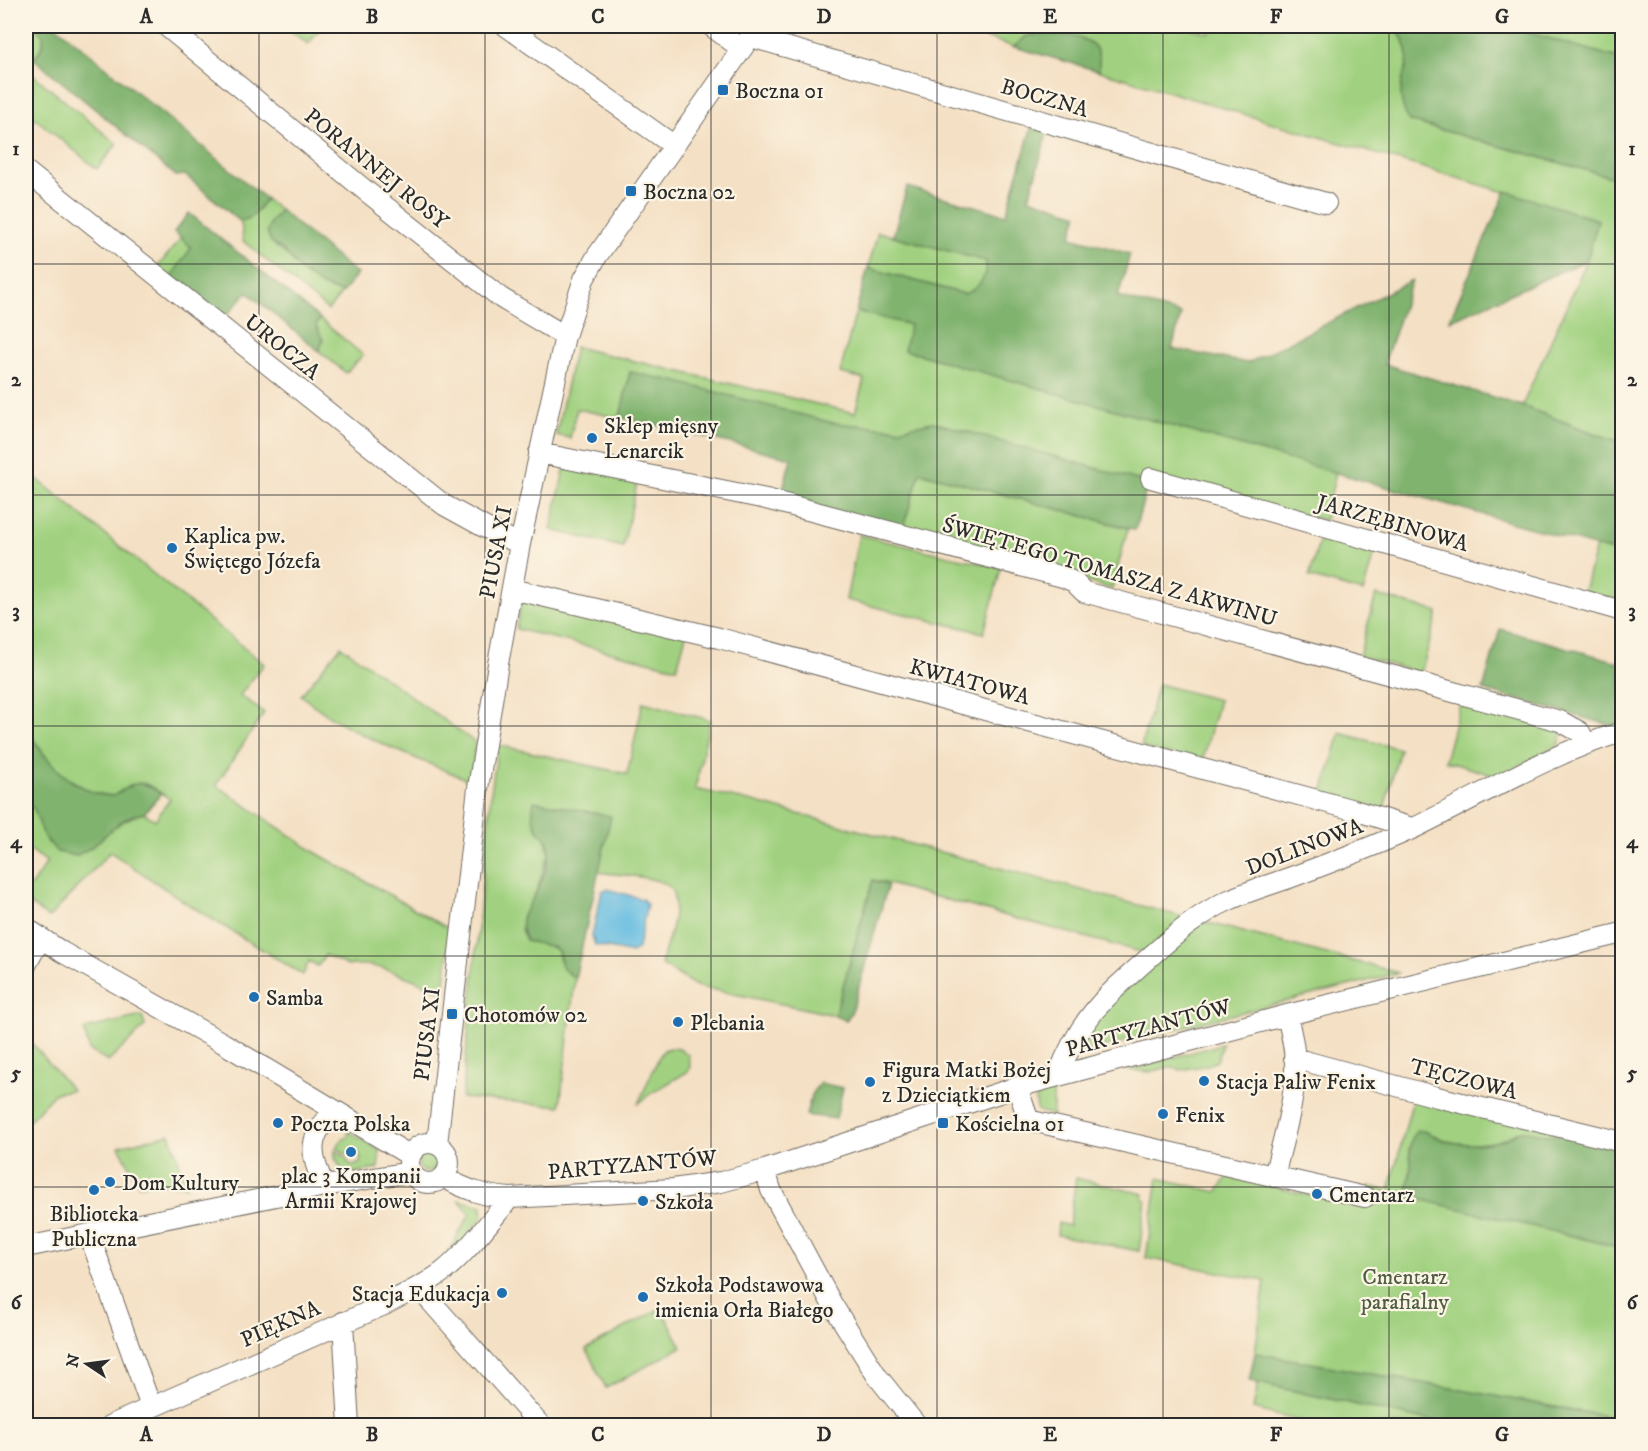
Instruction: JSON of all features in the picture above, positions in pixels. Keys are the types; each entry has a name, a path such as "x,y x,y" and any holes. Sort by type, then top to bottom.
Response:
{"street":[{"name":"PORANNEJ ROSY","path":"166,26 366,191 492,291 565,336"},
{"path":"507,26 673,145"},
{"path":"711,26 750,37"},
{"name":"PIUSA XI","path":"437,1144 478,788 520,544 565,336 574,306 593,264 614,230 750,37"},
{"name":"BOCZNA","path":"750,37 1326,203"},
{"name":"UROCZA","path":"26,171 444,505 520,544"},
{"name":"ŚWIĘTEGO TOMASZA Z AKWINU","path":"539,453 766,499 1063,577 1074,582 1084,592 1560,721 1580,732 1585,743"},
{"name":"JARZĘBINOWA","path":"1151,478 1623,611"},
{"name":"KWIATOWA","path":"512,589 719,638 1354,810 1412,828"},
{"name":"DOLINOWA","path":"1058,1076 1066,1054 1085,1021 1103,999 1180,931 1204,913 1229,900 1338,860 1412,828 1585,743 1623,732"},
{"name":"PARTYZANTÓW","path":"443,1177 467,1190 487,1196 510,1198 673,1189 721,1182 765,1170 1017,1087 1287,1015 1623,933"},
{"path":"26,965 33,934 336,1111 409,1164 416,1180 432,1183 443,1177 448,1169 449,1157 437,1144 422,1143 409,1164 325,1186 26,1248"},
{"path":"1274,1176 1295,1071 1287,1015"},
{"name":"TĘCZOWA","path":"1294,1058 1437,1097 1623,1142"},
{"path":"1017,1087 1028,1118 1032,1121 1365,1197"},
{"path":"325,1186 314,1163 313,1150 316,1136 322,1125 336,1111"},
{"path":"765,1170 771,1190 832,1304 877,1376 917,1425"},
{"name":"PIĘKNA","path":"109,1425 384,1305 418,1287 443,1271 473,1242 510,1198"},
{"path":"89,1234 151,1407"},
{"path":"418,1287 542,1425"},
{"path":"343,1322 349,1425"}],"green space":[{"path":"26,26 34,27 42,32 43,42 34,59 26,52"},
{"path":"33,26 56,26 266,199 253,216 241,222 185,175 176,176 34,59 44,41"},
{"path":"285,26 323,26 308,44"},
{"path":"943,26 990,26 990,39"},
{"path":"990,26 1183,26 1209,33 1215,26 1389,26 1396,28 1409,49 1401,91 1409,121 1622,180 1622,442 1522,406 1587,260 1598,220 1099,71 1097,50 1090,43 1082,40 1062,35 1040,34 1025,37 1014,47 990,39"},
{"path":"1389,26 1504,26 1622,59 1622,180 1409,121 1403,108 1401,93 1408,53 1399,34"},
{"path":"1504,26 1622,26 1622,59"},
{"path":"1043,33 1071,36 1091,43 1098,53 1099,71 1014,47 1027,36"},
{"path":"26,69 117,144 97,169 26,111"},
{"path":"1033,122 1049,127 1029,198 1078,214 1071,237 1130,254 1118,297 1181,314 1172,349 1248,363 1412,280 1384,364 1522,406 1622,442 1622,554 904,350 910,325 856,311 868,268 964,294 978,286 986,267 986,261 893,236 907,187 1006,215"},
{"path":"1506,191 1598,220 1587,260 1449,321"},
{"path":"266,199 280,210 270,223 275,246 309,277 342,293 328,310 243,241 241,222 253,216"},
{"path":"280,210 357,274 342,293 322,286 300,270 284,251 271,242 267,232 270,223"},
{"path":"189,213 320,319 316,325 323,340 319,351 247,292 223,320 172,281 191,247 174,232"},
{"path":"878,232 986,261 984,277 978,286 964,294 868,268"},
{"path":"181,238 192,247 172,281 155,270"},
{"path":"856,311 911,325 904,350 1336,472 1325,520 1148,483 933,422 899,429 833,423 630,372 620,418 577,409 570,438 556,435 575,347 855,413 864,379 840,373"},
{"path":"320,319 363,355 346,373 319,351 321,341 316,325"},
{"path":"630,372 678,382 833,423 899,429 933,422 1148,483 1135,530 920,472 902,531 781,497 791,458 620,418"},
{"path":"571,464 638,478 623,547 551,530 564,470"},
{"path":"26,470 264,664 240,695 264,713 216,785 313,851 451,930 444,992 383,969 371,966 348,966 325,955 318,966 309,961 303,975 191,906 110,852 49,918 26,901 26,893 47,862 26,847 26,802 34,808 48,843 99,841 109,831 137,815 144,813 155,820 170,799 142,783 113,796 93,793 66,777 51,764 26,729"},
{"path":"920,472 1128,528 1112,589 902,531"},
{"path":"859,535 1001,568 984,633 846,600"},
{"path":"1332,535 1376,547 1363,592 1309,577 1319,542"},
{"path":"1596,546 1622,554 1622,602 1584,591"},
{"path":"1376,595 1438,612 1421,673 1359,656"},
{"path":"522,596 686,635 677,668 516,629"},
{"path":"1500,629 1622,663 1622,725 1617,727 1483,690"},
{"path":"341,646 476,743 470,781 404,754 338,722 301,695"},
{"path":"1158,684 1219,700 1202,763 1141,747"},
{"path":"1461,700 1562,728 1559,745 1499,777 1445,761"},
{"path":"643,702 710,720 695,789 753,802 1187,918 1144,953 873,880 835,1015 696,986 661,964 673,922 672,891 661,882 598,872 610,816 536,827 545,836 549,853 537,890 522,918 521,930 526,941 546,944 558,951 563,966 575,978 560,1106 462,1098 491,793 498,745 627,774"},
{"path":"26,729 52,763 73,782 85,789 113,796 132,785 142,783 161,794 144,813 120,822 92,847 76,856 57,852 44,836 34,809 26,802"},
{"path":"1340,733 1400,749 1383,812 1322,796"},
{"path":"534,801 611,816 575,978 563,969 558,951 553,947 526,941 523,932 522,919 538,889 549,857 548,843 533,819"},
{"path":"873,880 888,885 852,1011 846,1021 835,1015"},
{"path":"1201,921 1399,973 1080,1053 1075,1047 1101,1009"},
{"path":"142,1016 145,1026 108,1062 89,1050 84,1029"},
{"path":"31,1042 72,1090 55,1093 26,1124 26,1044"},
{"path":"1222,1044 1217,1061 1208,1065 1181,1070 1169,1067 1149,1072 1127,1070"},
{"path":"680,1049 688,1055 690,1067 687,1072 650,1094 638,1104 659,1057 664,1050"},
{"path":"820,1083 843,1088 836,1119 806,1115 812,1093"},
{"path":"1053,1089 1053,1115 1038,1111 1035,1100 1042,1093"},
{"name":"Cmentarz parafialny","path":"1414,1095 1564,1132 1556,1136 1516,1132 1498,1141 1475,1144 1453,1142 1434,1135 1409,1148 1411,1163 1407,1196 1622,1248 1622,1395 1616,1418 1255,1353 1265,1281 1146,1258 1158,1178 1217,1192 1228,1177 1362,1207 1369,1186 1389,1191"},
{"path":"347,1130 380,1151 378,1169 341,1175 342,1170 335,1158 335,1150 346,1158 351,1166 359,1164 361,1159 358,1152 352,1151 347,1155 336,1147 349,1136"},
{"path":"1417,1131 1425,1131 1447,1141 1475,1144 1502,1140 1520,1131 1549,1135 1564,1132 1622,1147 1622,1248 1406,1196 1411,1169 1411,1144"},
{"path":"170,1134 187,1186 159,1183 139,1185 119,1146"},
{"path":"423,1154 431,1154 436,1159 434,1170 423,1172 418,1167 418,1159"},
{"path":"1076,1178 1144,1194 1143,1199 1146,1200 1139,1251 1057,1235 1058,1223 1069,1226"},
{"path":"459,1200 482,1206 483,1218 443,1261 470,1214"},
{"path":"661,1308 682,1347 606,1388 586,1349"},
{"path":"1255,1353 1616,1418 1616,1425 1448,1425 1249,1381"},
{"path":"1258,1383 1448,1425 1315,1425 1253,1409"}],"water":[{"path":"607,889 642,899 647,904 638,948 632,953 595,945 592,936 602,891"}],"place":[{"name":"Boczna 01","path":"723,90"},
{"name":"Boczna 02","path":"631,191"},
{"name":"Sklep mięsny Lenarcik","path":"592,438"},
{"name":"Kaplica pw. Świętego Józefa","path":"172,548"},
{"name":"Samba","path":"254,997"},
{"name":"Chotomów 02","path":"452,1014"},
{"name":"Plebania","path":"678,1022"},
{"name":"Stacja Paliw Fenix","path":"1204,1081"},
{"name":"Figura Matki Bożej z Dzieciątkiem","path":"870,1082"},
{"name":"Fenix","path":"1163,1114"},
{"name":"Poczta Polska","path":"278,1123"},
{"name":"Kościelna 01","path":"943,1123"},
{"name":"plac 3 Kompanii Armii Krajowej","path":"351,1152"},
{"name":"Dom Kultury","path":"110,1182"},
{"name":"Biblioteka Publiczna","path":"94,1190"},
{"name":"Cmentarz","path":"1317,1194"},
{"name":"Szkoła","path":"643,1201"},
{"name":"Stacja Edukacja","path":"502,1293"},
{"name":"Szkoła Podstawowa imienia Orła Białego","path":"643,1297"}]}
